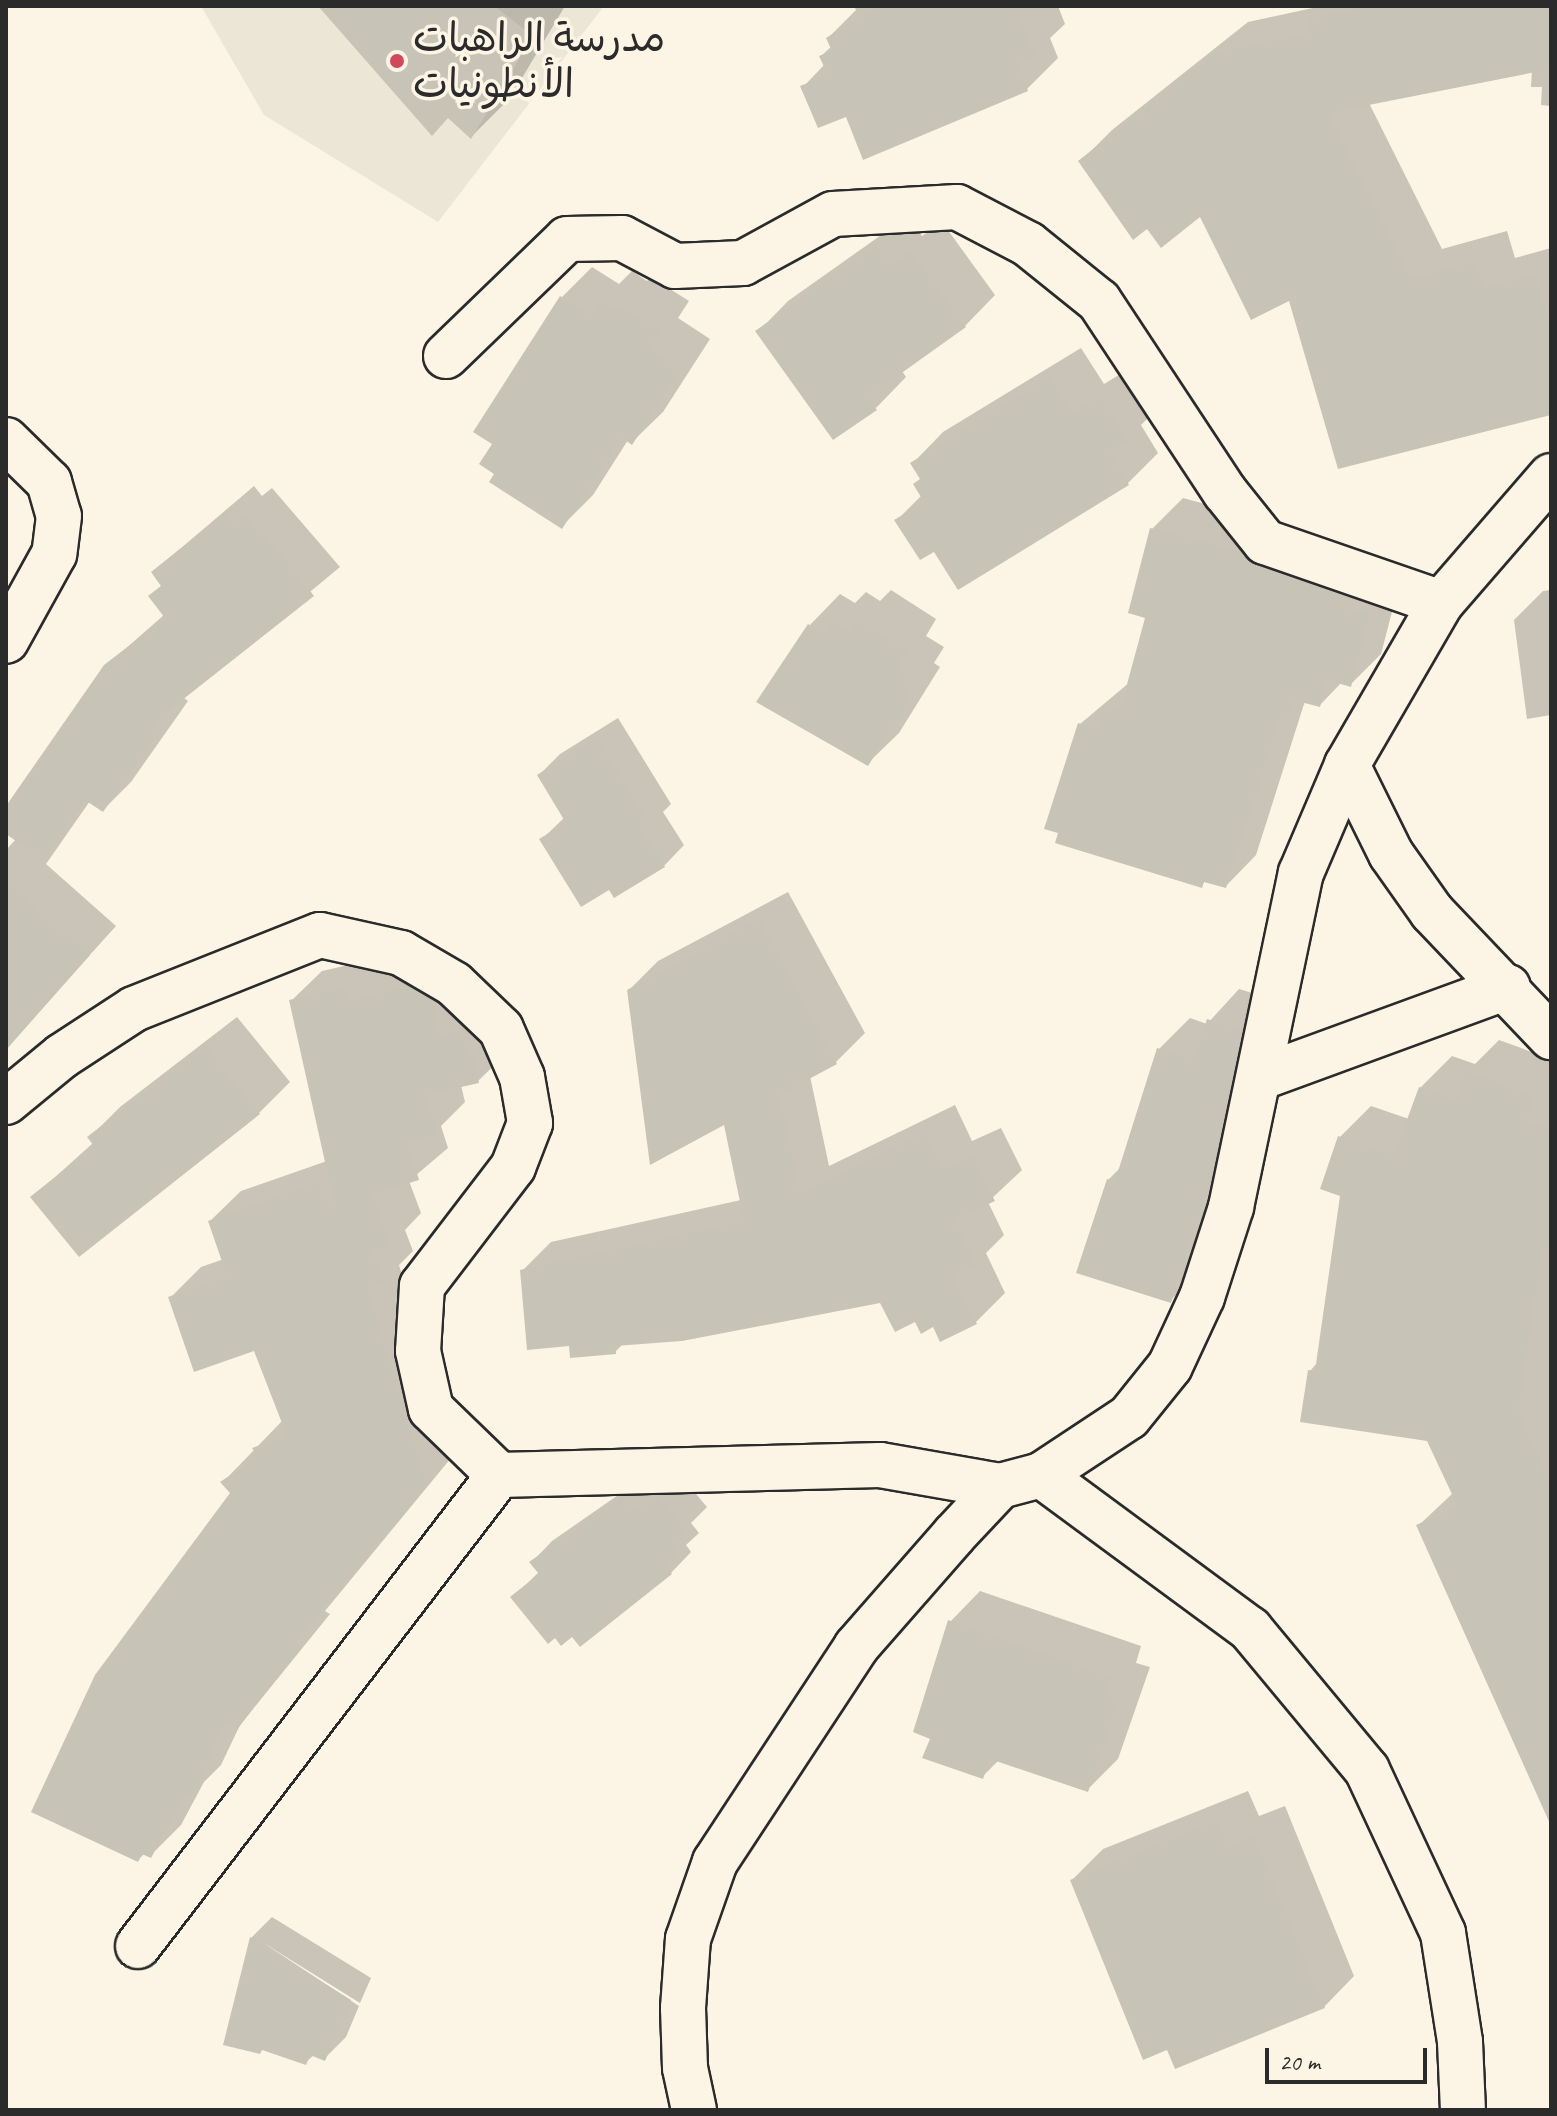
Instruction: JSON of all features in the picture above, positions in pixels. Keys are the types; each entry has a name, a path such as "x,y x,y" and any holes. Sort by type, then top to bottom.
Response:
{"street":[{"path":"446,356 567,239 622,238 675,266 743,263 833,214 957,207 1028,244 1099,301 1225,492 1265,542 1441,603"},
{"path":"6,440 49,482 59,516 54,554 6,641"},
{"path":"694,2110 685,2068 687,1952 715,1862 856,1647 1020,1480 1129,1417 1170,1366 1202,1297 1231,1207 1301,873 1347,765 1441,603 1551,476"},
{"path":"1347,765 1391,854 1432,912 1508,987 1551,1037"},
{"path":"6,1102 62,1056 134,1009 320,935 401,953 454,984 501,1029 522,1077 530,1123 513,1167 422,1286 418,1351 431,1409 499,1475 880,1465 1020,1480 1250,1629 1367,1770 1443,1933 1460,2042 1463,2110"},
{"path":"1259,1078 1508,987"},
{"path":"138,1946 499,1475"}],"shaded area":[{"name":"مدرسة الراهبات الأنطونيات","path":"201,6 604,6 438,222 264,115"}],"building":[{"path":"318,6 494,6 533,36 471,139 448,118 432,136"},
{"path":"878,6 1015,6 1035,56 1017,63 1028,91 863,160 846,117 818,128 800,86 828,75 819,56 832,51 826,38"},
{"path":"1368,6 1551,6 1551,69 1328,113 1411,279 1476,261 1484,288 1534,273 1551,331 1551,415 1338,469 1289,301 1251,320 1200,217 1161,248 1147,229 1133,240 1078,161 1215,53 1310,33 1307,19"},
{"path":"877,245 891,265 911,251 966,327 868,397 877,410 833,440 755,331"},
{"path":"560,296 591,316 600,301 616,311 619,306 660,332 648,349 681,370 632,445 621,437 562,529 489,482 494,474 479,464 492,444 473,432"},
{"path":"1050,377 1072,413 1100,396 1128,440 1109,452 1129,485 958,590 934,552 920,560 894,520 924,502 913,484 920,479 910,463"},
{"path":"225,513 233,523 244,515 261,537 265,534 314,596 153,723 162,729 103,812 85,800 43,860 6,834 6,806 104,665 165,618 148,596 161,586 151,572"},
{"path":"1150,528 1241,552 1257,566 1342,595 1338,607 1369,615 1351,687 1327,680 1320,707 1293,700 1290,713 1282,711 1226,888 1204,882 1202,888 1055,843 1058,833 1044,829 1078,723 1097,729 1104,705 1120,710 1145,618 1128,613"},
{"path":"859,620 907,650 897,667 915,678 905,694 911,698 868,766 756,702 808,624 825,635 834,622 851,632"},
{"path":"596,738 651,826 642,831 665,867 614,898 609,890 581,907 539,839 566,823 537,775"},
{"path":"6,882 90,955 6,1050"},
{"path":"759,919 837,1064 779,1095 800,1193 925,1133 943,1169 972,1155 995,1201 954,1220 976,1266 954,1277 977,1324 940,1342 933,1327 921,1334 915,1322 895,1332 880,1303 682,1341 615,1346 616,1354 570,1358 569,1346 527,1350 520,1270 744,1221 724,1125 650,1165 627,990"},
{"path":"348,987 351,1000 410,987 431,1000 439,1036 457,1031 474,1060 479,1083 426,1095 436,1134 407,1141 419,1180 373,1194 391,1246 371,1252 384,1283 367,1288 427,1484 296,1642 301,1646 236,1731 225,1723 191,1798 185,1795 151,1858 142,1854 138,1862 31,1812 95,1675 230,1493 220,1482 258,1457 252,1448 287,1436 254,1351 194,1372 168,1297 227,1276 208,1221 316,1183 335,1207 289,1000"},
{"path":"1207,1019 1243,1030 1212,1174 1171,1303 1076,1273 1107,1179 1115,1181 1157,1048 1194,1059"},
{"path":"205,1046 260,1114 79,1257 30,1197 94,1146 87,1137"},
{"path":"1466,1071 1535,1096 1525,1121 1551,1130 1551,1249 1542,1246 1518,1410 1551,1487 1551,1826 1416,1525 1458,1507 1427,1441 1300,1422 1308,1370 1315,1371 1340,1196 1320,1189 1338,1136 1394,1155 1419,1087 1456,1100"},
{"path":"656,1496 687,1530 670,1543 679,1555 665,1566 672,1574 580,1647 572,1637 561,1646 555,1638 548,1644 510,1597 539,1574 529,1562 622,1497 636,1511"},
{"path":"948,1620 1111,1677 1106,1693 1120,1697 1088,1792 990,1759 983,1779 922,1758 930,1739 913,1732"},
{"path":"1218,1820 1228,1846 1254,1836 1325,2008 1175,2069 1167,2050 1143,2060 1070,1880"},
{"path":"250,1937 351,2000 325,2061 310,2055 306,2065 262,2050 260,2054 223,2045"}],"place":[{"name":"مدرسة الراهبات الأنطونيات","path":"397,61"}]}
